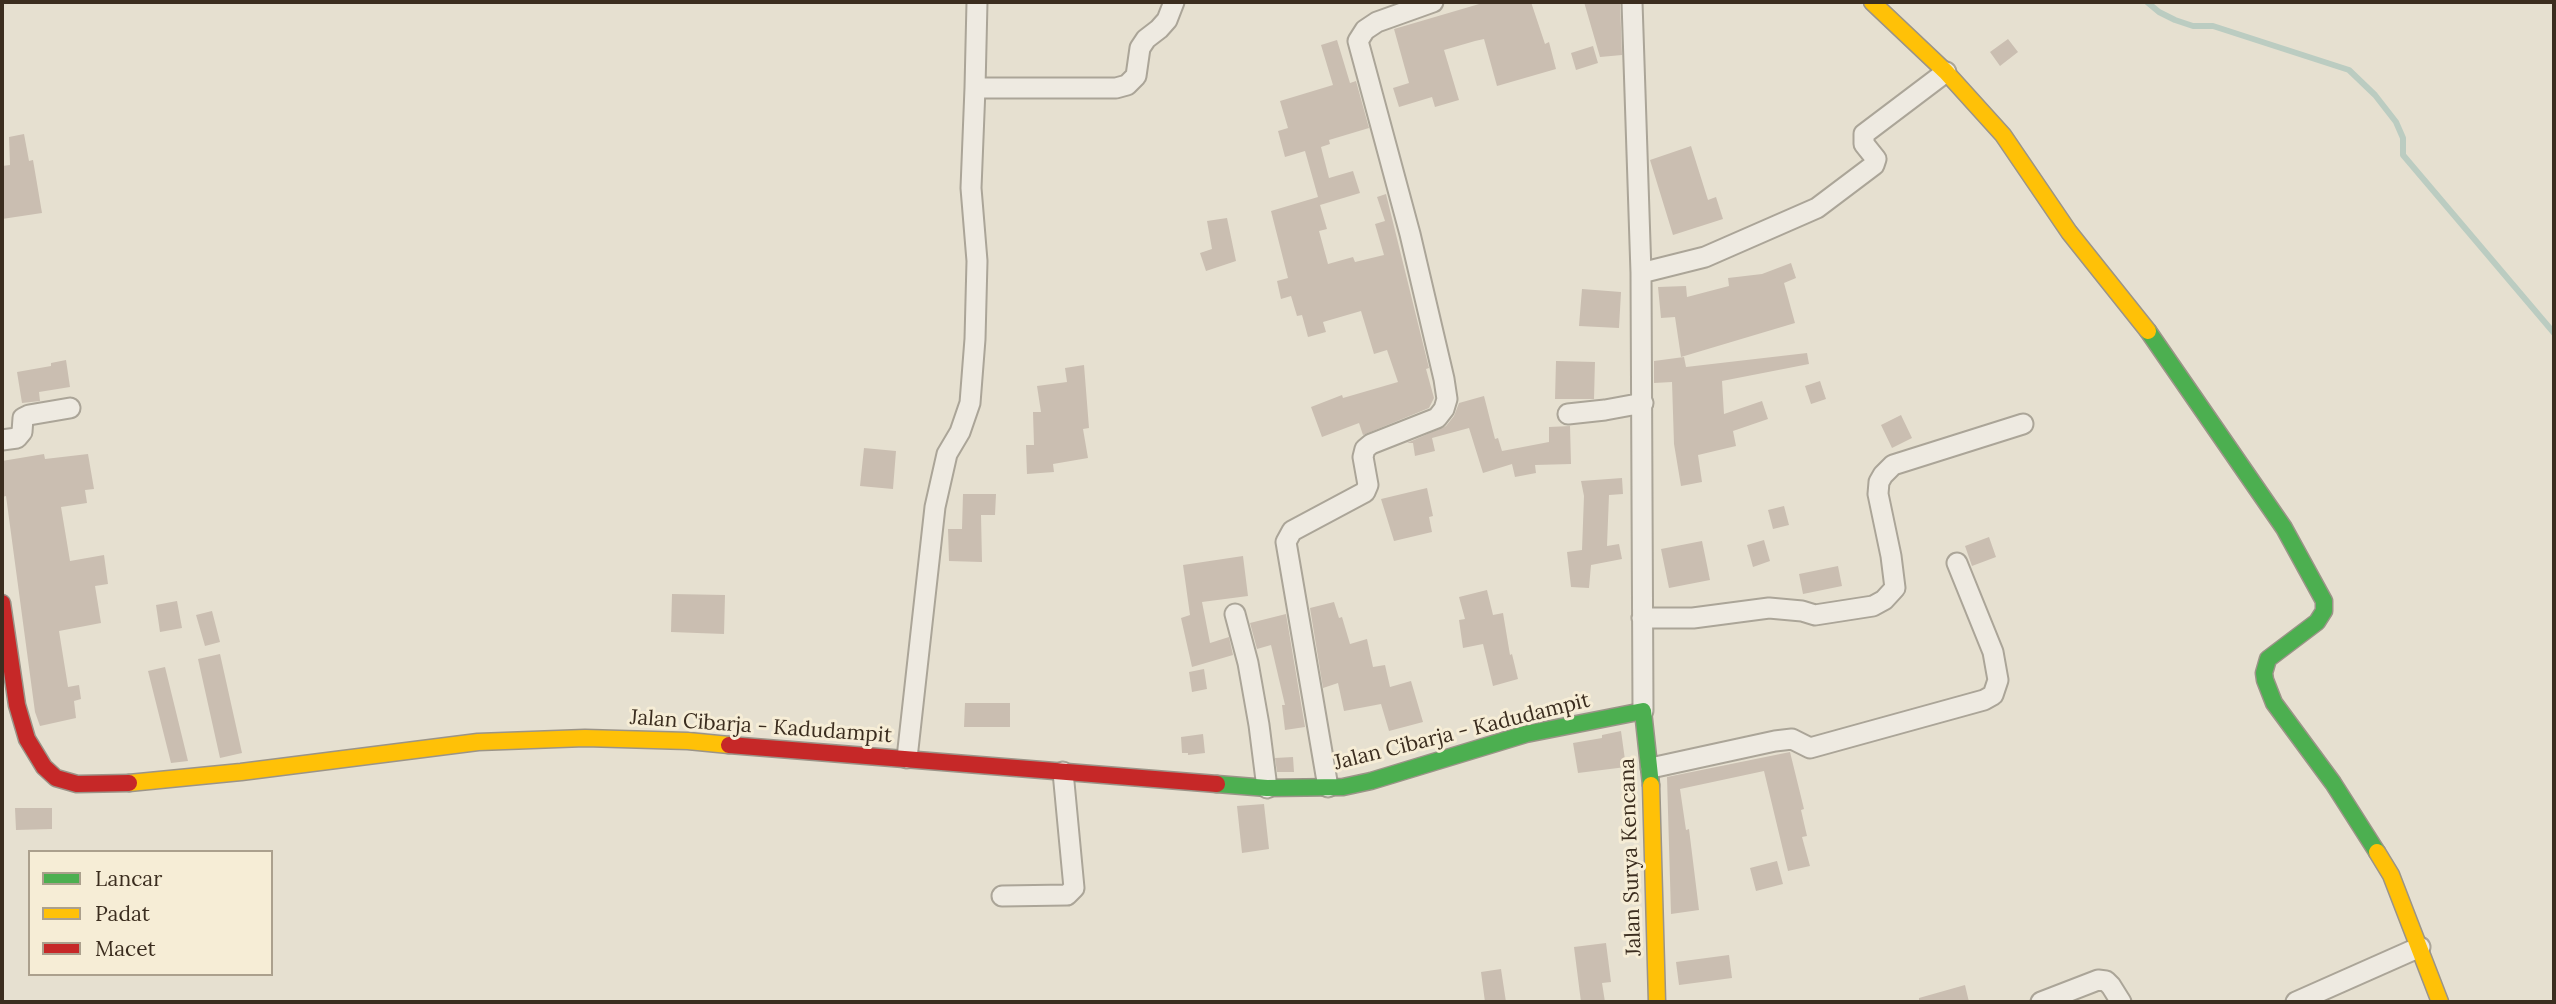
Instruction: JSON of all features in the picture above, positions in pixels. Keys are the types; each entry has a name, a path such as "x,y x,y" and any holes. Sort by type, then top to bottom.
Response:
{"street":[{"path":"907,758 939,485 947,454 960,432 970,403 977,261 971,188 977,2"},
{"path":"975,88 1116,88 1126,85 1136,76 1140,48 1167,20 1174,2"},
{"path":"1328,787 1286,542 1292,531 1365,492 1368,485 1364,452 1371,444 1437,418 1447,399 1423,287 1358,41 1365,30 1377,22 1433,2"},
{"path":"1632,2 1641,273 1643,711"},
{"path":"1872,2 1946,72 2003,135 2069,232 2145,326 2284,528 2303,561 2324,601 2324,611 2317,622 2268,659 2265,680 2274,703 2333,783 2391,875 2440,1002"},
{"path":"1641,273 1705,257 1817,208 1874,165 1875,159 1864,144 1864,134 1946,72"},
{"path":"1568,414 1643,403"},
{"path":"2,440 17,438 22,432 23,418 29,415 70,408"},
{"path":"1642,618 1693,618 1769,608 1830,615 1873,607 1895,588 1878,494 1883,475 1893,465 2023,424"},
{"path":"1651,768 1775,741 1792,739 1810,748 1984,700 1993,695 1997,680 1993,652 1957,563"},
{"name":"Jalan Cibarja - Kadudampit","path":"2,603 17,705 27,739 44,767 56,778 77,784 124,783 241,772 478,741 585,738 688,741 804,754 907,758 1267,788 1328,787 1371,782 1525,734 1643,711"},
{"path":"1235,614 1248,663 1267,788"},
{"name":"Jalan Surya Kencana","path":"1643,711 1651,768 1657,1002"},
{"path":"1002,896 1067,895 1074,888 1063,772"},
{"path":"2296,1002 2420,947"},
{"path":"2041,1002 2098,980 2111,986 2121,1002"}],"building":[{"path":"1486,2 1531,2 1545,44 1549,42 1556,69 1497,86 1484,39 1475,41 1444,50 1459,100 1435,107 1432,97 1399,107 1393,88 1409,83 1394,29"},
{"path":"1584,2 1620,2 1622,55 1600,57"},
{"path":"2008,39 2018,52 2000,66 1990,52"},
{"path":"1337,40 1350,83 1356,81 1369,128 1329,140 1330,144 1321,147 1329,178 1353,171 1360,193 1320,205 1327,229 1319,231 1328,264 1353,257 1355,262 1384,255 1375,224 1385,221 1377,197 1386,194 1434,398 1429,408 1363,435 1359,423 1322,437 1311,407 1342,395 1343,398 1398,382 1387,350 1374,354 1361,311 1323,322 1326,332 1308,337 1302,315 1297,316 1291,296 1281,299 1277,281 1288,278 1271,211 1318,197 1305,151 1285,157 1278,131 1288,128 1280,101 1333,85 1321,45"},
{"path":"1593,46 1598,63 1576,70 1571,53"},
{"path":"24,134 29,161 33,160 42,213 2,219 2,166 10,165 9,137"},
{"path":"1691,146 1708,200 1716,197 1723,219 1673,235 1650,160"},
{"path":"1227,218 1236,261 1206,271 1200,253 1212,249 1207,221"},
{"path":"1791,263 1796,278 1784,283 1795,323 1681,357 1675,317 1661,318 1658,287 1686,286 1687,297 1729,286 1728,278 1762,274"},
{"path":"1582,289 1621,292 1619,328 1579,326"},
{"path":"1807,353 1809,364 1722,381 1724,414 1762,401 1768,419 1733,431 1736,446 1698,455 1702,482 1681,486 1674,444 1672,382 1654,383 1654,361 1684,357 1686,367"},
{"path":"66,360 70,387 39,392 40,401 22,403 17,372 51,366 51,363"},
{"path":"1556,361 1595,362 1594,399 1555,399"},
{"path":"1084,365 1089,428 1083,429 1088,458 1053,464 1054,472 1027,474 1026,445 1034,445 1033,412 1041,412 1037,386 1067,382 1065,368"},
{"path":"1820,381 1826,399 1811,404 1805,386"},
{"path":"1484,396 1495,439 1498,438 1502,451 1549,442 1549,427 1570,426 1571,464 1535,465 1536,473 1515,477 1512,464 1483,473 1469,428 1432,438 1435,451 1415,456 1413,443 1407,443 1446,426 1459,403"},
{"path":"1901,415 1912,438 1892,448 1881,425"},
{"path":"864,448 896,451 893,489 860,486"},
{"path":"44,454 45,459 88,454 94,489 85,490 87,503 61,507 70,561 104,555 108,584 95,586 101,623 59,631 68,687 79,685 81,699 74,701 76,718 40,726 35,712 6,496 2,497 2,461"},
{"path":"1622,478 1623,494 1609,495 1607,546 1619,544 1622,559 1591,565 1589,588 1571,587 1567,552 1582,550 1584,496 1581,481"},
{"path":"1427,488 1433,516 1429,517 1432,532 1394,541 1381,499"},
{"path":"963,494 996,494 995,515 981,515 982,562 949,561 948,529 962,529"},
{"path":"1784,506 1789,525 1773,529 1768,510"},
{"path":"1989,537 1996,557 1972,566 1965,546"},
{"path":"1764,540 1770,561 1753,567 1747,545"},
{"path":"1702,541 1710,580 1669,588 1661,549"},
{"path":"1243,556 1248,596 1202,602 1210,643 1229,637 1233,655 1192,667 1181,618 1190,615 1183,565"},
{"path":"1838,566 1842,586 1803,594 1799,574"},
{"path":"1487,590 1493,615 1503,613 1510,655 1512,654 1518,679 1493,686 1483,644 1463,648 1459,620 1465,619 1459,597"},
{"path":"672,594 725,595 724,634 671,632"},
{"path":"177,601 182,628 160,632 156,605"},
{"path":"1334,602 1339,618 1342,617 1350,644 1367,639 1373,667 1385,665 1390,687 1411,681 1423,722 1389,731 1381,704 1344,711 1338,683 1323,688 1310,608"},
{"path":"212,611 220,642 205,646 196,615"},
{"path":"1286,614 1305,727 1285,730 1282,705 1285,705 1271,645 1257,649 1250,623"},
{"path":"220,654 242,753 220,758 198,659"},
{"path":"165,667 188,761 171,763 148,671"},
{"path":"1204,669 1207,689 1192,692 1189,672"},
{"path":"965,703 1010,703 1010,727 964,727"},
{"path":"1621,731 1626,767 1578,773 1573,743 1602,738 1602,735"},
{"path":"1203,734 1205,753 1182,753 1181,737"},
{"path":"1790,752 1804,809 1801,810 1807,836 1802,837 1810,866 1788,871 1764,771 1680,789 1686,830 1689,829 1699,910 1671,914 1667,777"},
{"path":"1293,757 1294,772 1277,772 1275,758"},
{"path":"1264,804 1269,849 1242,853 1237,806"},
{"path":"15,808 52,808 52,829 16,830"},
{"path":"1777,861 1783,884 1756,891 1750,868"},
{"path":"1606,943 1611,982 1602,983 1605,1002 1581,1002 1574,947"},
{"path":"1729,955 1732,978 1679,985 1676,962"},
{"path":"1501,969 1506,1002 1485,1002 1481,972"},
{"path":"1965,985 1969,1002 1919,1002 1919,998"}],"waterway":[{"path":"2147,2 2175,20 2193,26 2213,26 2349,70 2375,95 2396,122 2403,138 2403,155 2554,333"}],"traffic: fast":[{"path":"2148,331 2284,528 2324,601 2324,611 2317,622 2268,659 2265,680 2274,703 2333,783 2377,852"},
{"path":"1217,784 1267,788 1343,787 1526,734 1643,711 1651,785"}],"traffic: slow":[{"path":"1872,2 1946,72 2003,135 2069,232 2148,331"},
{"path":"129,783 241,772 478,742 585,738 729,745"},
{"path":"1651,785 1657,1002"},
{"path":"2377,852 2391,875 2440,1002"}],"traffic: jam":[{"path":"2,603 17,705 27,739 44,767 56,778 77,784 129,783"},
{"path":"729,745 1217,784"}]}
